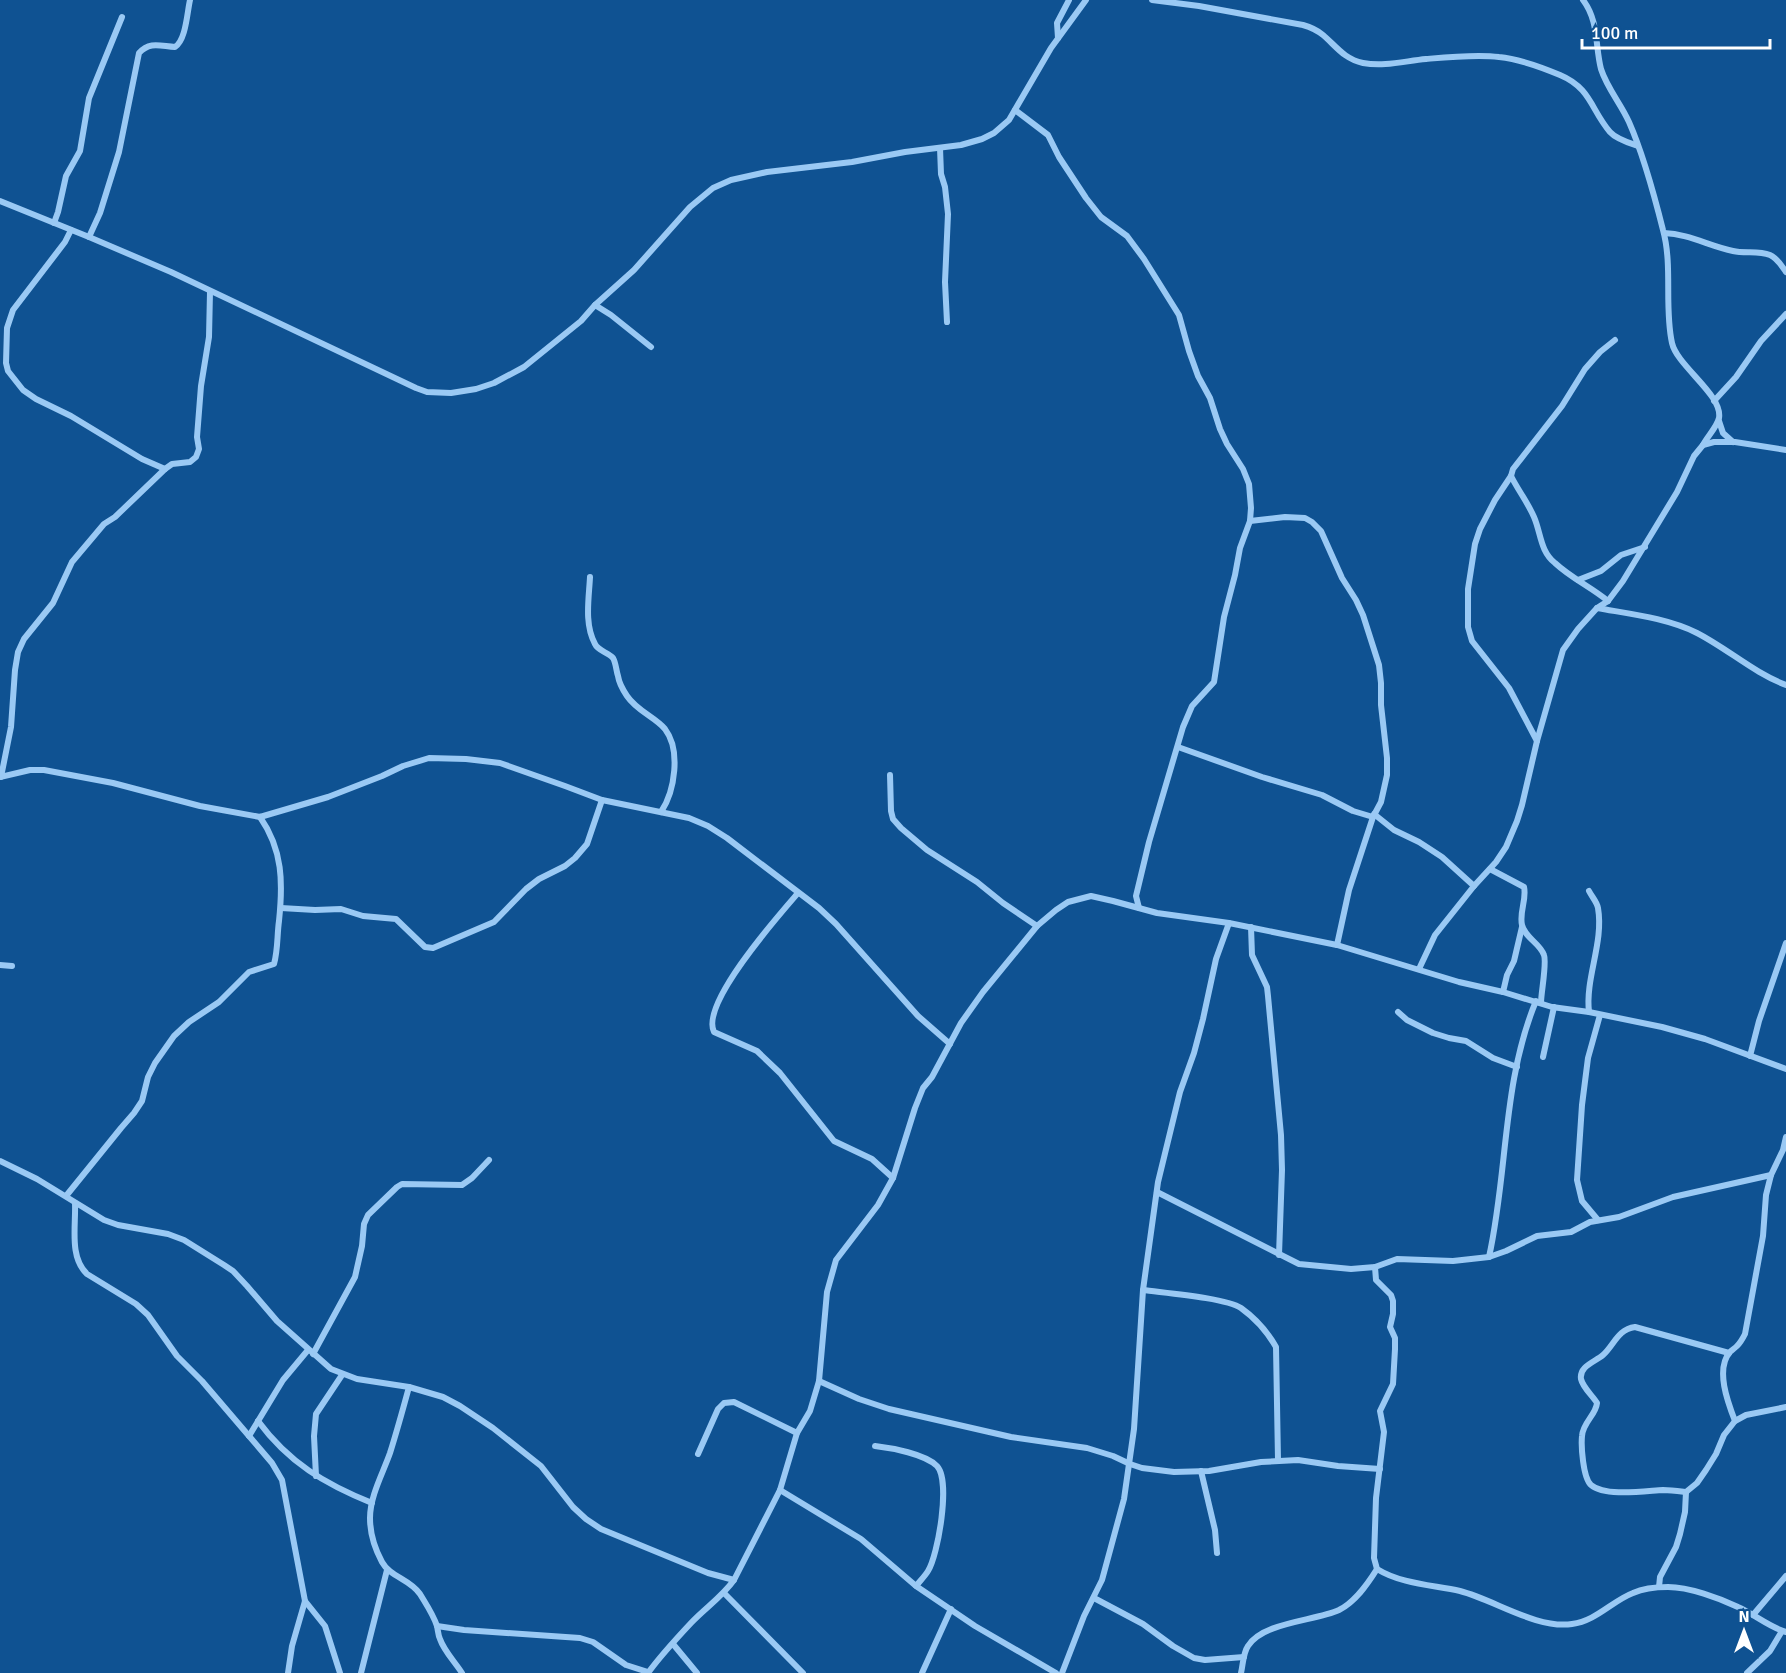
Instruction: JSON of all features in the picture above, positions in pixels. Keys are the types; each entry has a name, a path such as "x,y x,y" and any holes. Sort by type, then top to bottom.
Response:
{"street":[{"path":"90,237 119,153 139,53 148,45 178,46 190,0"},
{"path":"1058,38 1057,23 1069,0"},
{"path":"0,201 171,272 416,388 451,393 476,389 494,383 518,370 561,338 634,270 690,207 713,188 731,180 767,172 940,148 972,142 994,133 1015,110 1021,96 1058,38 1086,0"},
{"path":"1152,0 1303,25 1323,35 1344,56 1361,63 1378,65 1426,59 1478,57 1499,57 1521,62 1572,81 1588,95 1610,133 1638,146"},
{"path":"1583,0 1592,15 1601,69 1629,121 1664,233 1674,351 1714,400 1719,411 1723,433 1733,442"},
{"path":"54,223 66,176 80,151 89,98 122,16"},
{"path":"1015,110 1048,135 1059,157 1086,198 1101,217 1127,236 1179,315 1198,376 1210,398 1220,429 1246,476 1250,495 1250,521 1240,548 1224,617 1214,682 1192,706 1183,727 1149,842 1136,896 1139,908"},
{"path":"940,148 941,174 948,214 945,282 948,322"},
{"path":"71,230 65,242 13,310 7,328 6,363 8,371 23,390 36,399 71,416 142,459 165,469"},
{"path":"1664,233 1680,233 1711,246 1735,252 1762,252 1773,256 1786,272"},
{"path":"210,292 209,337 201,386 197,437 199,449 196,457 190,462 172,464 165,469 115,517 104,524 72,562 53,603 24,639 18,652 11,727 1,777 30,770 44,770 113,783 200,807 260,817 328,797 418,761 440,757 500,763 602,800 688,818 708,826 819,908 918,1016 950,1044"},
{"path":"595,305 651,347"},
{"path":"1714,400 1736,378 1761,341 1786,314"},
{"path":"1537,741 1509,688 1472,641 1468,627 1468,589 1475,544 1495,500 1517,464 1562,406 1585,369 1615,340"},
{"path":"1419,969 1435,935 1506,847 1517,821 1563,650 1578,629 1608,601 1645,547 1677,492 1694,456 1719,421"},
{"path":"1703,445 1714,442 1733,442 1786,450"},
{"path":"1511,476 1535,519 1540,540 1548,555 1566,574 1608,601"},
{"path":"1250,521 1285,517 1305,518 1312,522 1324,536 1342,578 1356,600 1379,665 1387,775 1384,793 1373,816 1349,890 1337,945"},
{"path":"1578,580 1601,571 1622,555 1645,547"},
{"path":"590,576 588,618 595,645 614,659 621,685 630,701 664,728 671,739 674,765 672,792 661,812"},
{"path":"1597,609 1672,623 1715,643 1762,674 1786,685"},
{"path":"1178,747 1262,777 1322,795 1353,811 1373,816 1442,857 1473,886"},
{"path":"890,775 891,812 893,819 901,828 927,850 1037,926"},
{"path":"281,908 341,909 363,916 396,919 425,947 433,948 494,922 538,879 565,866 575,858 587,844 602,800"},
{"path":"66,1196 134,1113 142,1101 148,1077 155,1063 174,1036 189,1022 219,1002 249,972 274,964 282,882 279,860 268,828 260,817"},
{"path":"1490,869 1524,887 1526,892 1521,914 1522,927 1514,961 1507,975 1503,992"},
{"path":"1589,891 1598,907 1599,927 1587,997 1589,1012"},
{"path":"798,893 735,972 714,1012 712,1029 714,1032 757,1051 780,1073 834,1141 872,1159 892,1178"},
{"path":"437,1626 580,1638 593,1642 626,1665 648,1673 691,1623 724,1593 734,1580 780,1490 797,1433 810,1411 819,1381 823,1316 832,1270 878,1205 892,1178 919,1098 961,1023 982,992 1037,926 1068,902 1091,896 1157,913 1229,923 1337,945 1459,982 1554,1007 1670,1029 1706,1039 1786,1069"},
{"path":"1062,1673 1084,1616 1102,1580 1120,1515 1130,1464 1137,1396 1143,1290 1157,1192 1180,1092 1197,1042 1216,959 1229,923"},
{"path":"1251,927 1252,955 1269,996 1275,1060 1282,1170 1279,1255"},
{"path":"1489,1257 1500,1196 1508,1116 1517,1067 1527,1023 1539,1002 1545,964 1544,955 1522,927"},
{"path":"1750,1056 1759,1021 1786,942"},
{"path":"0,965 12,966"},
{"path":"1543,1057 1554,1007"},
{"path":"1398,1012 1407,1020 1433,1033 1466,1041 1493,1058 1517,1067"},
{"path":"1598,1220 1582,1201 1577,1180 1588,1058 1600,1015"},
{"path":"1735,1421 1725,1395 1725,1365 1728,1353 1738,1345 1745,1334 1758,1268 1765,1221 1766,1195 1786,1137"},
{"path":"249,1436 283,1380 310,1352 355,1277 364,1224 373,1209 402,1184 462,1185 489,1160"},
{"path":"0,1161 37,1179 104,1220 184,1240 233,1271 277,1321 331,1369 357,1379 409,1387 443,1397 494,1428 541,1466 573,1507 601,1529 708,1573 734,1580"},
{"path":"1157,1192 1299,1264 1352,1269 1375,1267 1397,1259 1453,1261 1489,1257 1537,1236 1571,1232 1582,1224 1619,1217 1673,1197 1771,1175"},
{"path":"75,1203 76,1257 81,1269 136,1304 148,1315 177,1356 202,1381 272,1463 282,1480 305,1601 292,1646 288,1673"},
{"path":"1375,1267 1376,1280 1391,1295 1393,1302 1390,1327 1395,1338 1393,1384 1380,1411 1384,1432 1376,1498 1374,1558 1377,1569 1384,1574 1421,1584 1461,1591 1533,1619 1558,1624 1574,1624 1593,1617 1632,1593 1659,1587 1701,1593 1737,1606 1784,1632 1770,1651 1748,1673"},
{"path":"1143,1290 1224,1302 1240,1307 1272,1339 1276,1347 1278,1460"},
{"path":"1728,1353 1635,1327 1620,1334 1602,1355 1584,1369 1581,1381 1597,1403 1597,1408 1585,1423 1582,1434 1586,1479 1592,1486 1603,1491 1686,1492 1697,1483 1706,1470 1724,1435 1735,1421 1746,1415 1786,1407"},
{"path":"316,1476 314,1436 316,1414 342,1375"},
{"path":"819,1381 848,1395 889,1409 1011,1437 1087,1448 1142,1468 1174,1472 1201,1472 1278,1460 1298,1460 1380,1469"},
{"path":"409,1387 372,1503 370,1520 372,1537 374,1546 387,1570 419,1592 430,1610 445,1650 462,1673"},
{"path":"698,1454 718,1409 724,1403 734,1402 797,1433"},
{"path":"258,1421 282,1450 316,1476 372,1503"},
{"path":"875,1446 910,1453 937,1467 940,1473 943,1497 938,1542 929,1570 916,1586"},
{"path":"1201,1472 1215,1530 1217,1553"},
{"path":"780,1490 861,1539 916,1586 990,1635 1056,1673"},
{"path":"1659,1587 1660,1577 1676,1547 1680,1534 1686,1492"},
{"path":"1241,1673 1247,1646 1255,1639 1286,1624 1340,1610 1363,1589 1377,1569"},
{"path":"361,1673 387,1570"},
{"path":"1753,1615 1786,1576"},
{"path":"724,1593 803,1673"},
{"path":"1094,1598 1143,1624 1194,1658 1205,1660 1244,1657"},
{"path":"305,1601 325,1626 340,1673"},
{"path":"922,1673 951,1609"},
{"path":"673,1644 696,1673"}]}
